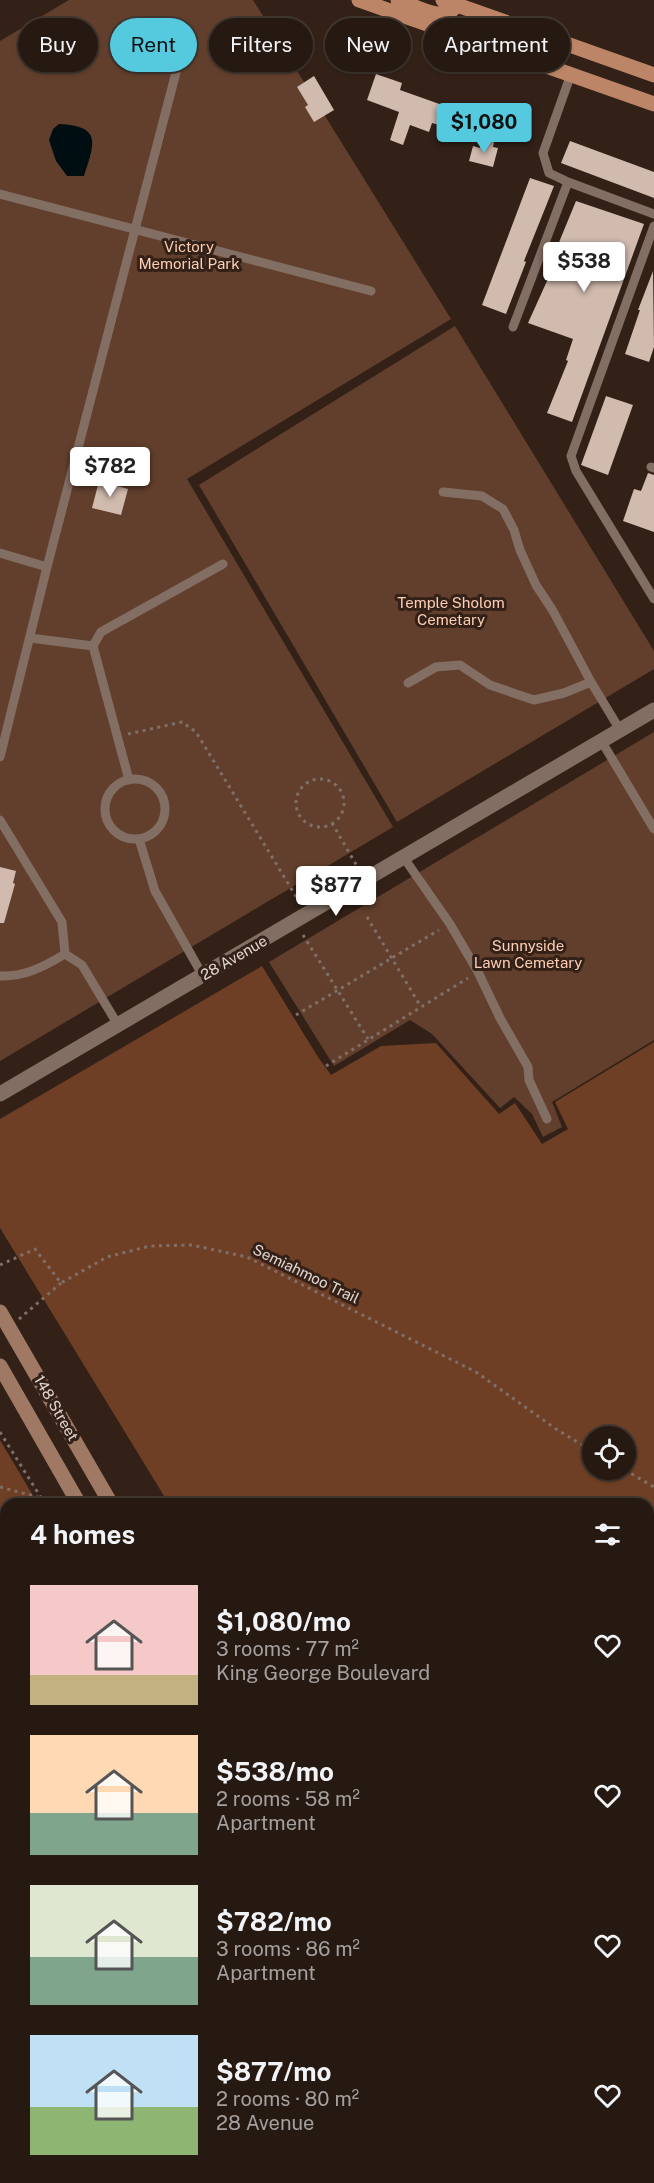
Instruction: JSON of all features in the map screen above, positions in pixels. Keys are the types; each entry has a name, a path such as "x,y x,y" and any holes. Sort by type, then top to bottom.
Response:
{"main road":[{"path":"359,0 654,104"},
{"path":"398,0 440,15 453,11 450,2"},
{"path":"450,2 654,75"},
{"name":"148 Street","path":"4,1319 108,1498"},
{"name":"148 Street","path":"0,1366 76,1498"}],"street":[{"name":"28 Avenue","path":"0,1094 654,711"}],"lane":[{"path":"0,757 122,275 176,72"},
{"path":"571,74 543,153 549,173 654,214"},
{"path":"513,327 568,182"},
{"path":"0,194 371,291"},
{"path":"654,226 571,456 576,471 650,585 654,599"},
{"path":"443,492 482,496 503,509 536,585 620,730"},
{"path":"0,553 47,567"},
{"path":"129,780 93,646 101,632 223,564"},
{"path":"30,638 93,646"},
{"path":"408,683 436,667 460,665 490,685 534,700 564,693 591,682"},
{"path":"602,742 654,829"},
{"path":"129,780 142,780 151,784 159,791 164,801 165,811 157,829 140,839 121,836 108,822 105,813 105,804 114,787 129,780"},
{"path":"0,820 62,922 65,954"},
{"path":"140,839 155,891 203,976"},
{"path":"404,858 450,924 478,972 500,1018 528,1067 530,1080 548,1119"},
{"path":"0,976 24,974 43,967 65,954"},
{"path":"65,954 82,965 118,1025"}],"path":[{"path":"118,737 182,722 196,732 301,905"},
{"path":"321,779 335,784 340,790 343,797 342,812 332,823 324,826 309,824 298,812 297,796 306,783 321,779"},
{"path":"332,823 359,870"},
{"path":"367,917 421,1007"},
{"path":"296,1015 450,924"},
{"path":"303,935 368,1039"},
{"path":"326,1066 478,972"},
{"name":"Semiahmoo Trail","path":"4,1319 26,1315 62,1283 107,1257 150,1246 192,1245 248,1257 476,1372 582,1445"},
{"path":"0,1265 35,1249 62,1283"},
{"path":"0,1432 41,1498"},
{"path":"636,1476 654,1487"},
{"path":"0,1487 41,1498"}],"green space":[{"name":"Victory Memorial Park","path":"69,0 253,0 264,18 209,18 209,72 298,72 451,319 187,479 393,827 0,1061 0,41 18,30 18,72 98,72 98,18 39,18"},
{"name":"Temple Sholom Cemetary","path":"455,326 654,651 654,669 397,822 199,485"},
{"name":"Sunnyside Lawn Cemetary","path":"654,732 654,1040 552,1102 562,1127 543,1137 532,1114 514,1097 500,1108 432,1034 410,1020 334,1066 269,962"}],"shaded area":[{"path":"59,124 83,128 92,138 91,154 84,176 67,176 56,161 49,140 53,129"},
{"path":"262,966 331,1075 381,1046 436,1043 499,1114 515,1103 542,1144 568,1129 555,1102 654,1042 654,1498 165,1498 0,1228 0,1119"},
{"path":"0,1440 34,1498 0,1498"}],"building":[{"path":"376,74 402,83 400,90 445,106 439,125 432,123 429,132 410,125 403,145 390,140 399,112 367,100"},
{"path":"314,76 334,110 314,122 305,107 308,105 297,87"},
{"path":"483,140 494,142 493,147 498,148 493,167 469,161 473,146 480,148"},
{"path":"570,141 654,172 654,198 561,163"},
{"path":"530,178 554,186 506,314 482,305"},
{"path":"576,201 644,224 572,422 547,413 568,361 566,360 573,339 528,323 552,270 548,269"},
{"path":"653,271 654,347 649,362 625,354"},
{"path":"606,396 633,405 608,475 581,465"},
{"path":"648,473 654,475 654,532 623,521 634,489 641,491"},
{"path":"99,481 128,489 121,515 92,508"},
{"path":"0,867 16,871 13,883 15,884 4,923 0,923"}]}
